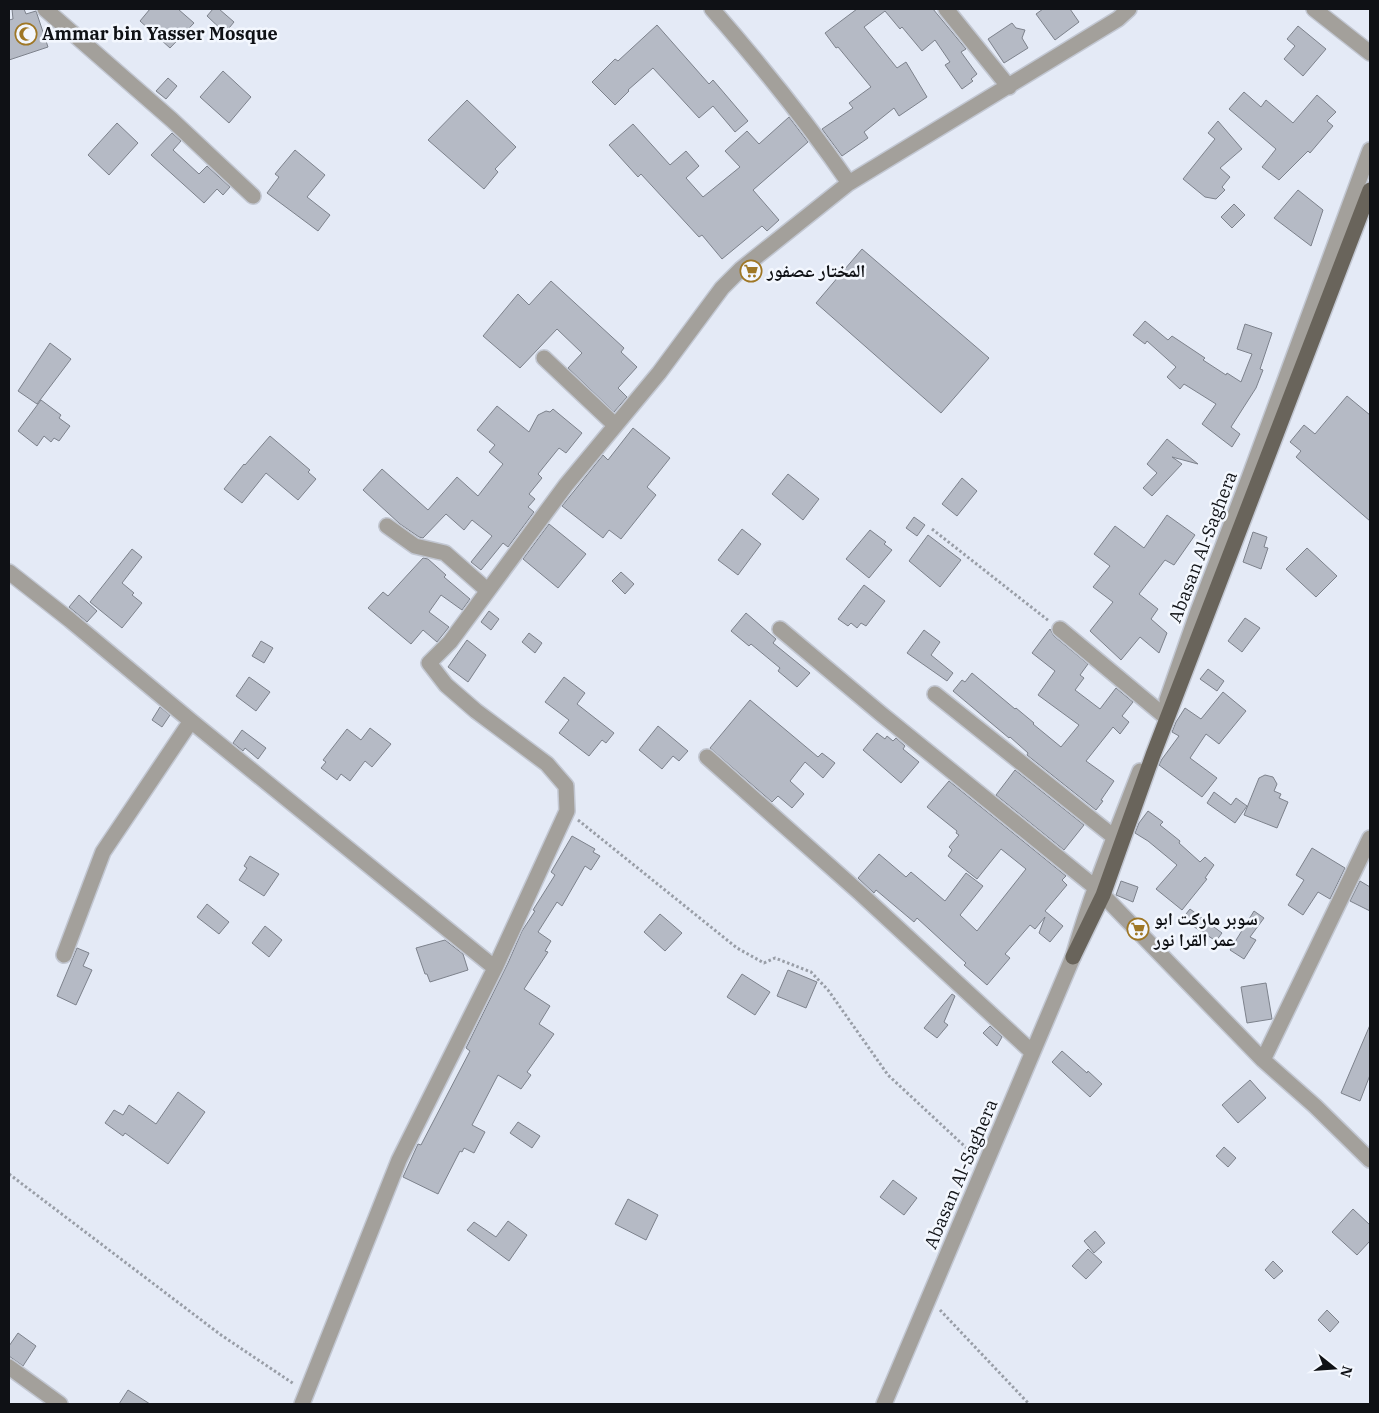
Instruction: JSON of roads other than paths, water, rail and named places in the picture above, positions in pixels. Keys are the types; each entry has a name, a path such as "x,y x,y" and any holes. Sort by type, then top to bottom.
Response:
{"main road":[{"name":"Abasan Al-Saghera","path":"1073,957 1157,746 1370,190"}],"street":[{"path":"45,9 172,120 253,196"},
{"path":"712,9 766,71 818,138 849,184"},
{"path":"946,9 1008,88"},
{"path":"304,1399 399,1160 496,968 567,811 566,786 547,764 476,711 446,685 429,663 450,642 566,485 659,373 722,288 748,263 849,184 1008,88 1118,19 1129,9"},
{"path":"1314,9 1370,53"},
{"name":"Abasan Al-Saghera","path":"1099,892 1114,837 1162,714 1197,614 1370,150"},
{"path":"544,358 615,426"},
{"path":"387,526 415,546 445,553 487,590"},
{"path":"9,572 496,968"},
{"path":"780,629 1099,892 1263,1060 1315,1106 1370,1160"},
{"path":"1060,629 1162,714"},
{"path":"935,694 1114,837"},
{"path":"64,955 103,852 191,721"},
{"path":"707,757 867,900 1032,1052"},
{"path":"1263,1060 1370,838"},
{"name":"Abasan Al-Saghera","path":"884,1404 1073,957"},
{"path":"9,1367 60,1404"}],"place":[{"name":"Ammar bin Yasser Mosque","path":"26,34"},
{"name":"المختار عصفور","path":"751,271"},
{"name":"سوبر ماركت ابو عمر القرا نور","path":"1138,929"}]}
